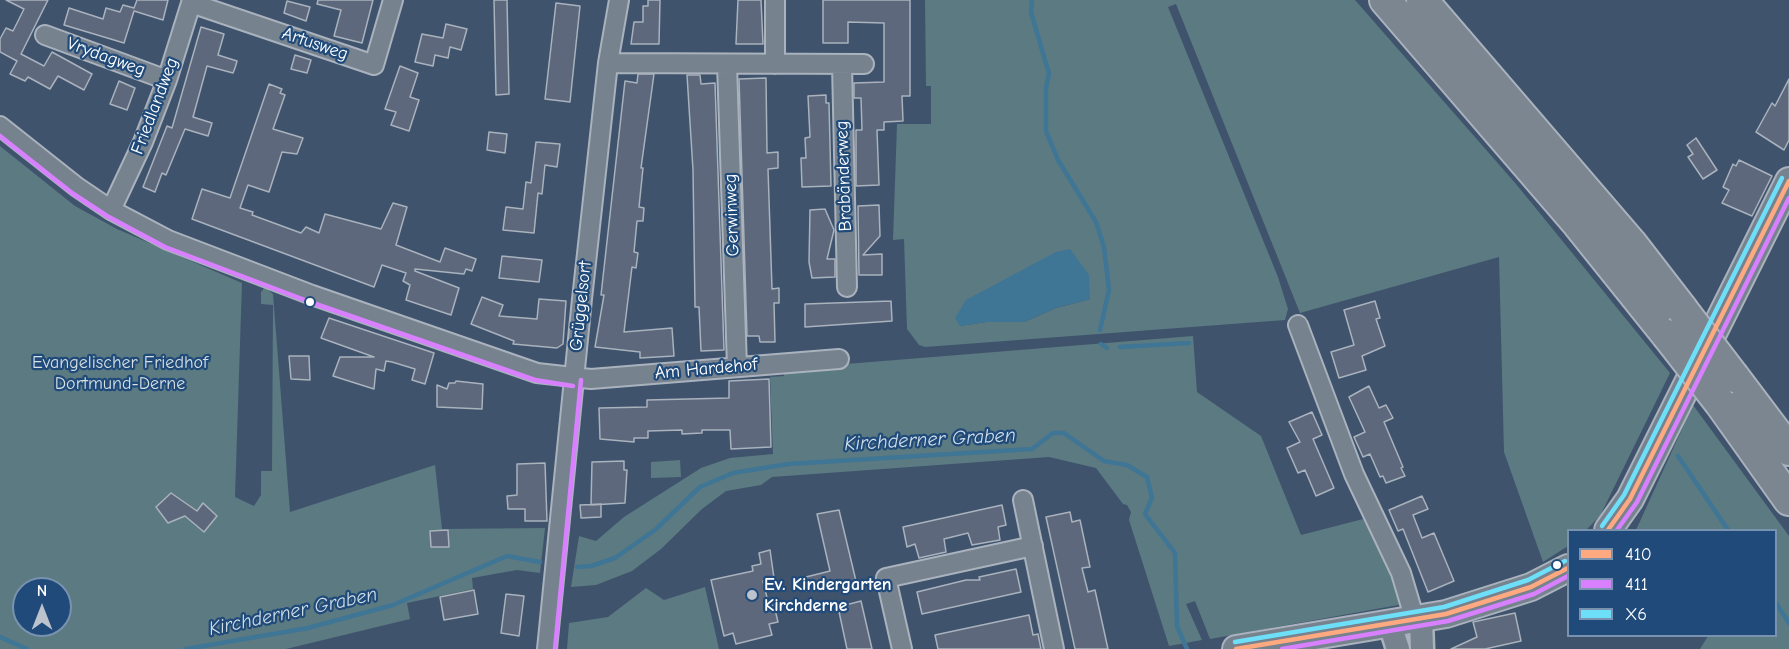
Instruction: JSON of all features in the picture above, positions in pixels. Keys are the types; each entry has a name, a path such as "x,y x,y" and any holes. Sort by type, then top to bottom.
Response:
{"highway":[{"path":"1385,0 1563,206 1720,403 1789,500"},
{"path":"1422,0 1624,234 1789,450"}],"main road":[{"path":"1609,529 1630,499 1789,181"},
{"path":"1236,649 1446,614 1531,587 1567,569"}],"street":[{"name":"Artusweg","path":"192,2 374,64 393,0"},
{"name":"Grüggelsort","path":"547,649 608,63 619,0"},
{"path":"775,0 775,64"},
{"name":"Friedlandweg","path":"111,210 167,80 192,2"},
{"name":"Vrydagweg","path":"45,35 167,80"},
{"path":"608,63 864,64"},
{"name":"Gerwinweg","path":"727,64 737,366"},
{"name":"Brabänderweg","path":"842,64 847,287"},
{"name":"Am Hardehof","path":"0,126 77,188 111,210 168,240 292,288 537,373 574,379 839,359"},
{"path":"1299,326 1354,474 1401,573 1418,619 1422,649"},
{"path":"1023,500 1054,649"},
{"path":"902,649 886,578 1033,546"},
{"path":"1390,624 1398,649"}],"green space":[{"path":"925,0 1355,0 1516,184 1670,373 1600,516 1587,529 1567,529 1567,547 1543,562 1504,452 1499,257 1300,313 1176,4 1168,7 1278,277 1288,309 1285,320 925,347 919,345 907,329 904,239 893,240 897,124 931,124 931,86 926,86","holes":["1090,299 1056,308 1024,322 986,322 960,326"]},
{"name":"Evangelischer Friedhof Dortmund-Derne","path":"0,146 75,206 117,229 242,283 235,497 254,506 261,495 261,471 272,471 273,305 261,304 261,292 265,287 273,294 290,512 435,465 442,529 545,528 540,573 517,570 472,578 473,589 407,603 410,619 286,649 0,649"},
{"path":"1193,336 1197,392 1261,436 1301,535 1367,518 1385,550 1404,604 1210,639 1195,601 1186,604 1202,640 1169,646 1129,520 1131,512 1127,505 1123,504 1096,468 1049,457 772,477 761,485 726,491 702,509 661,549 632,571 596,585 571,587 579,536 596,541 624,517 701,468 730,458 773,454 770,377 784,376 784,369"},
{"path":"1693,405 1789,536 1789,649 1700,649 1707,637 1777,637 1777,529 1636,529"},
{"path":"680,460 681,477 651,478 651,462"},
{"path":"705,587 719,649 567,649 569,623 608,617 646,588 664,600"}],"water":[{"path":"1070,249 1089,275 1090,299 1056,308 1024,322 986,322 960,326 955,318 966,300 1056,252"}],"building":[{"path":"6,0 48,0 21,54 44,66 52,52 92,74 84,90 58,76 50,89 28,77 25,81 10,74 17,61 0,52 0,39 6,28 13,31 24,9"},
{"path":"137,0 168,0 163,20 134,11 124,43 64,25 69,8 103,19 106,8 120,12 123,5 134,8"},
{"path":"318,0 373,0 362,43 334,36 341,10 317,4"},
{"path":"494,0 507,0 509,94 496,95"},
{"path":"648,0 660,0 659,44 631,44 634,22 643,22 643,6 648,6"},
{"path":"738,0 761,0 763,44 736,44"},
{"path":"823,0 910,0 910,96 902,96 903,121 884,122 884,130 877,130 879,185 856,186 856,130 862,130 861,98 854,98 854,83 884,82 884,23 848,22 848,43 823,43"},
{"path":"287,1 310,7 306,21 284,13"},
{"path":"556,3 580,6 570,102 545,99"},
{"path":"446,24 467,29 461,50 450,47 448,58 435,55 433,66 415,62 422,34 443,38"},
{"path":"201,27 224,34 218,55 237,61 233,73 207,66 193,117 212,123 208,136 185,129 166,175 162,173 155,192 143,187 167,126 172,128"},
{"path":"295,55 311,60 307,73 291,69"},
{"path":"400,66 418,73 410,97 419,100 409,131 391,125 396,112 385,109"},
{"path":"638,74 654,74 641,168 643,168 639,207 644,208 643,221 637,221 634,252 638,253 636,268 632,267 624,332 672,328 674,356 640,358 640,352 595,347 604,295 601,295 625,81 637,83"},
{"path":"687,75 700,75 701,84 715,83 724,350 701,351 699,307 695,307 693,170"},
{"path":"766,78 767,153 778,152 778,168 768,169 772,289 779,288 779,303 774,303 775,342 760,342 759,336 747,336 739,79"},
{"path":"1789,79 1789,140 1784,150 1756,132 1772,103 1775,106"},
{"path":"119,81 135,88 127,110 110,104"},
{"path":"269,84 282,89 280,93 285,95 273,129 303,138 297,154 282,152 269,192 248,185 240,208 253,212 252,215 301,233 306,227 319,233 325,214 381,229 393,203 407,207 396,245 440,262 445,248 476,259 472,271 466,269 464,274 415,269 415,271 459,288 451,315 406,300 410,285 403,281 406,273 382,265 374,287 192,219 202,189 230,198"},
{"path":"826,95 826,103 829,103 831,186 802,187 801,158 806,158 805,138 810,137 808,96"},
{"path":"489,132 507,134 505,153 487,150"},
{"path":"1696,138 1717,170 1703,179 1688,157 1693,154 1687,145"},
{"path":"536,142 560,144 557,167 545,165 542,194 538,193 534,233 503,230 506,207 523,209 526,182 531,183"},
{"path":"1739,160 1772,176 1752,216 1722,203 1729,190 1723,187 1733,164 1736,166"},
{"path":"879,205 880,236 863,255 882,254 882,275 859,275 858,206"},
{"path":"825,209 834,230 827,259 835,259 835,277 812,278 809,262 810,210"},
{"path":"502,256 542,260 539,282 499,278"},
{"path":"482,297 503,305 499,316 537,319 539,299 566,301 563,344 557,348 513,344 514,341 471,324"},
{"path":"891,301 892,321 805,327 805,304"},
{"path":"1375,301 1380,318 1376,319 1385,346 1362,356 1366,370 1339,378 1331,352 1354,345 1344,310"},
{"path":"329,318 434,353 425,384 412,380 415,369 386,361 384,371 376,369 374,389 333,376 340,357 374,357 321,338"},
{"path":"289,356 309,356 310,380 291,379"},
{"path":"769,379 771,447 731,449 730,430 702,430 702,433 682,434 682,430 648,431 648,438 634,438 634,442 600,439 599,408 647,407 647,400 729,398 729,381"},
{"path":"456,381 483,384 482,409 437,407 437,385 447,389 449,383"},
{"path":"1369,386 1379,408 1386,405 1393,418 1384,422 1405,476 1386,483 1383,476 1380,477 1370,454 1363,457 1354,437 1365,432 1349,397"},
{"path":"1312,412 1322,435 1313,439 1334,488 1316,496 1305,470 1298,473 1287,448 1300,442 1289,422"},
{"path":"624,461 624,470 627,470 625,503 591,505 592,462"},
{"path":"545,463 547,521 525,521 525,509 508,509 507,496 517,495 517,464"},
{"path":"171,493 197,511 203,503 217,516 204,532 185,516 168,523 156,507"},
{"path":"1422,496 1428,509 1413,515 1422,538 1434,533 1454,581 1428,592 1403,529 1398,531 1389,510"},
{"path":"601,504 601,517 581,518 580,505"},
{"path":"1002,505 1006,525 998,527 1000,540 972,545 968,533 944,539 946,552 919,558 915,544 907,547 903,527"},
{"path":"839,510 856,581 805,591 802,578 830,571 817,514"},
{"path":"1070,512 1072,522 1080,520 1090,567 1082,568 1088,592 1095,590 1108,649 1075,649 1046,517"},
{"path":"448,530 449,547 431,547 430,531"},
{"path":"770,550 774,578 763,581 769,606 774,605 778,622 769,624 772,635 736,644 733,633 724,636 711,580 753,571 752,566 761,564 759,553"},
{"path":"1016,569 1021,592 922,614 917,592 966,580 980,580 979,577"},
{"path":"474,590 478,614 444,620 440,597"},
{"path":"506,594 524,596 519,636 501,633"},
{"path":"861,601 872,649 847,649 838,607"},
{"path":"1515,613 1521,641 1485,649 1451,649 1477,637 1473,622"},
{"path":"1029,615 1033,635 1038,634 1041,649 938,649 935,635"}],"waterway":[{"path":"1032,0 1031,12 1049,74 1046,88 1046,131 1058,160 1096,222 1104,247 1109,290 1100,330"},
{"path":"1120,347 1189,343"},
{"path":"1101,344 1107,348"},
{"name":"Kirchderner Graben","path":"577,567 591,566 615,558 655,530 700,487 733,473 788,464 1032,449 1053,433 1064,433 1104,461 1127,465 1147,477 1152,498 1145,514 1175,553 1177,626 1187,649"},
{"path":"1678,456 1727,529"},
{"name":"Kirchderner Graben","path":"186,649 308,628 393,605 507,556 540,562"},
{"path":"1777,605 1789,623"},
{"name":"Kirchderner Graben","path":"0,637 27,649"}],"transit line":[{"name":"411","path":"0,136 72,193 107,216 165,247 310,302 535,380 573,386"},
{"name":"X6","path":"1602,526 1624,495 1782,178"},
{"name":"410","path":"1609,529 1630,499 1789,181"},
{"name":"411","path":"1618,529 1637,502 1789,198"},
{"name":"411","path":"555,649 581,380"},
{"name":"X6","path":"1235,642 1444,607 1528,580 1565,561"},
{"name":"410","path":"1236,649 1446,614 1531,587 1567,569"},
{"name":"411","path":"1282,649 1448,621 1534,594 1567,577"}],"place":[{"name":"Ev. Kindergarten Kirchderne","path":"752,595"}]}
